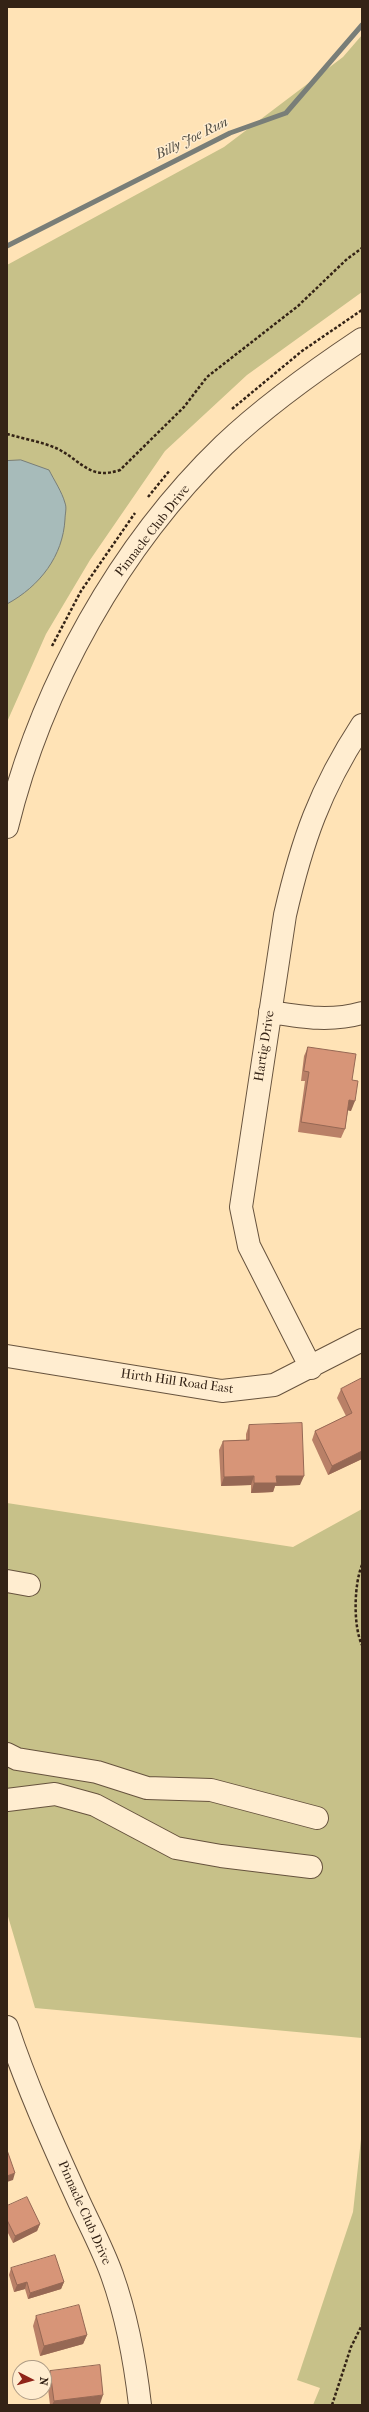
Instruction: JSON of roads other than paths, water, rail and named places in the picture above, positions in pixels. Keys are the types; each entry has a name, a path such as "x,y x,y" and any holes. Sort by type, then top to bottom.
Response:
{"street":[{"name":"Pinnacle Club Drive","path":"7,827 14,798 29,755 61,674 96,608 133,553 178,497 224,446 278,400 362,339"},
{"name":"Hartig Drive","path":"311,1368 249,1246 241,1207 285,915 308,827 342,754 362,725"},
{"path":"270,1012 330,1019 362,1013"},
{"name":"Hirth Hill Road East","path":"7,1356 222,1391 274,1386 362,1340"},
{"path":"7,1581 28,1585"},
{"path":"7,1754 17,1759 98,1772 147,1788 211,1790 317,1818"},
{"path":"7,1800 54,1794 96,1805 176,1848 221,1856 311,1867"},
{"name":"Pinnacle Club Drive","path":"7,2027 23,2074 76,2196 96,2235 112,2276 126,2321 140,2405"}],"waterway":[{"name":"Billy Joe Run","path":"7,246 230,133 286,113 362,25"}]}
